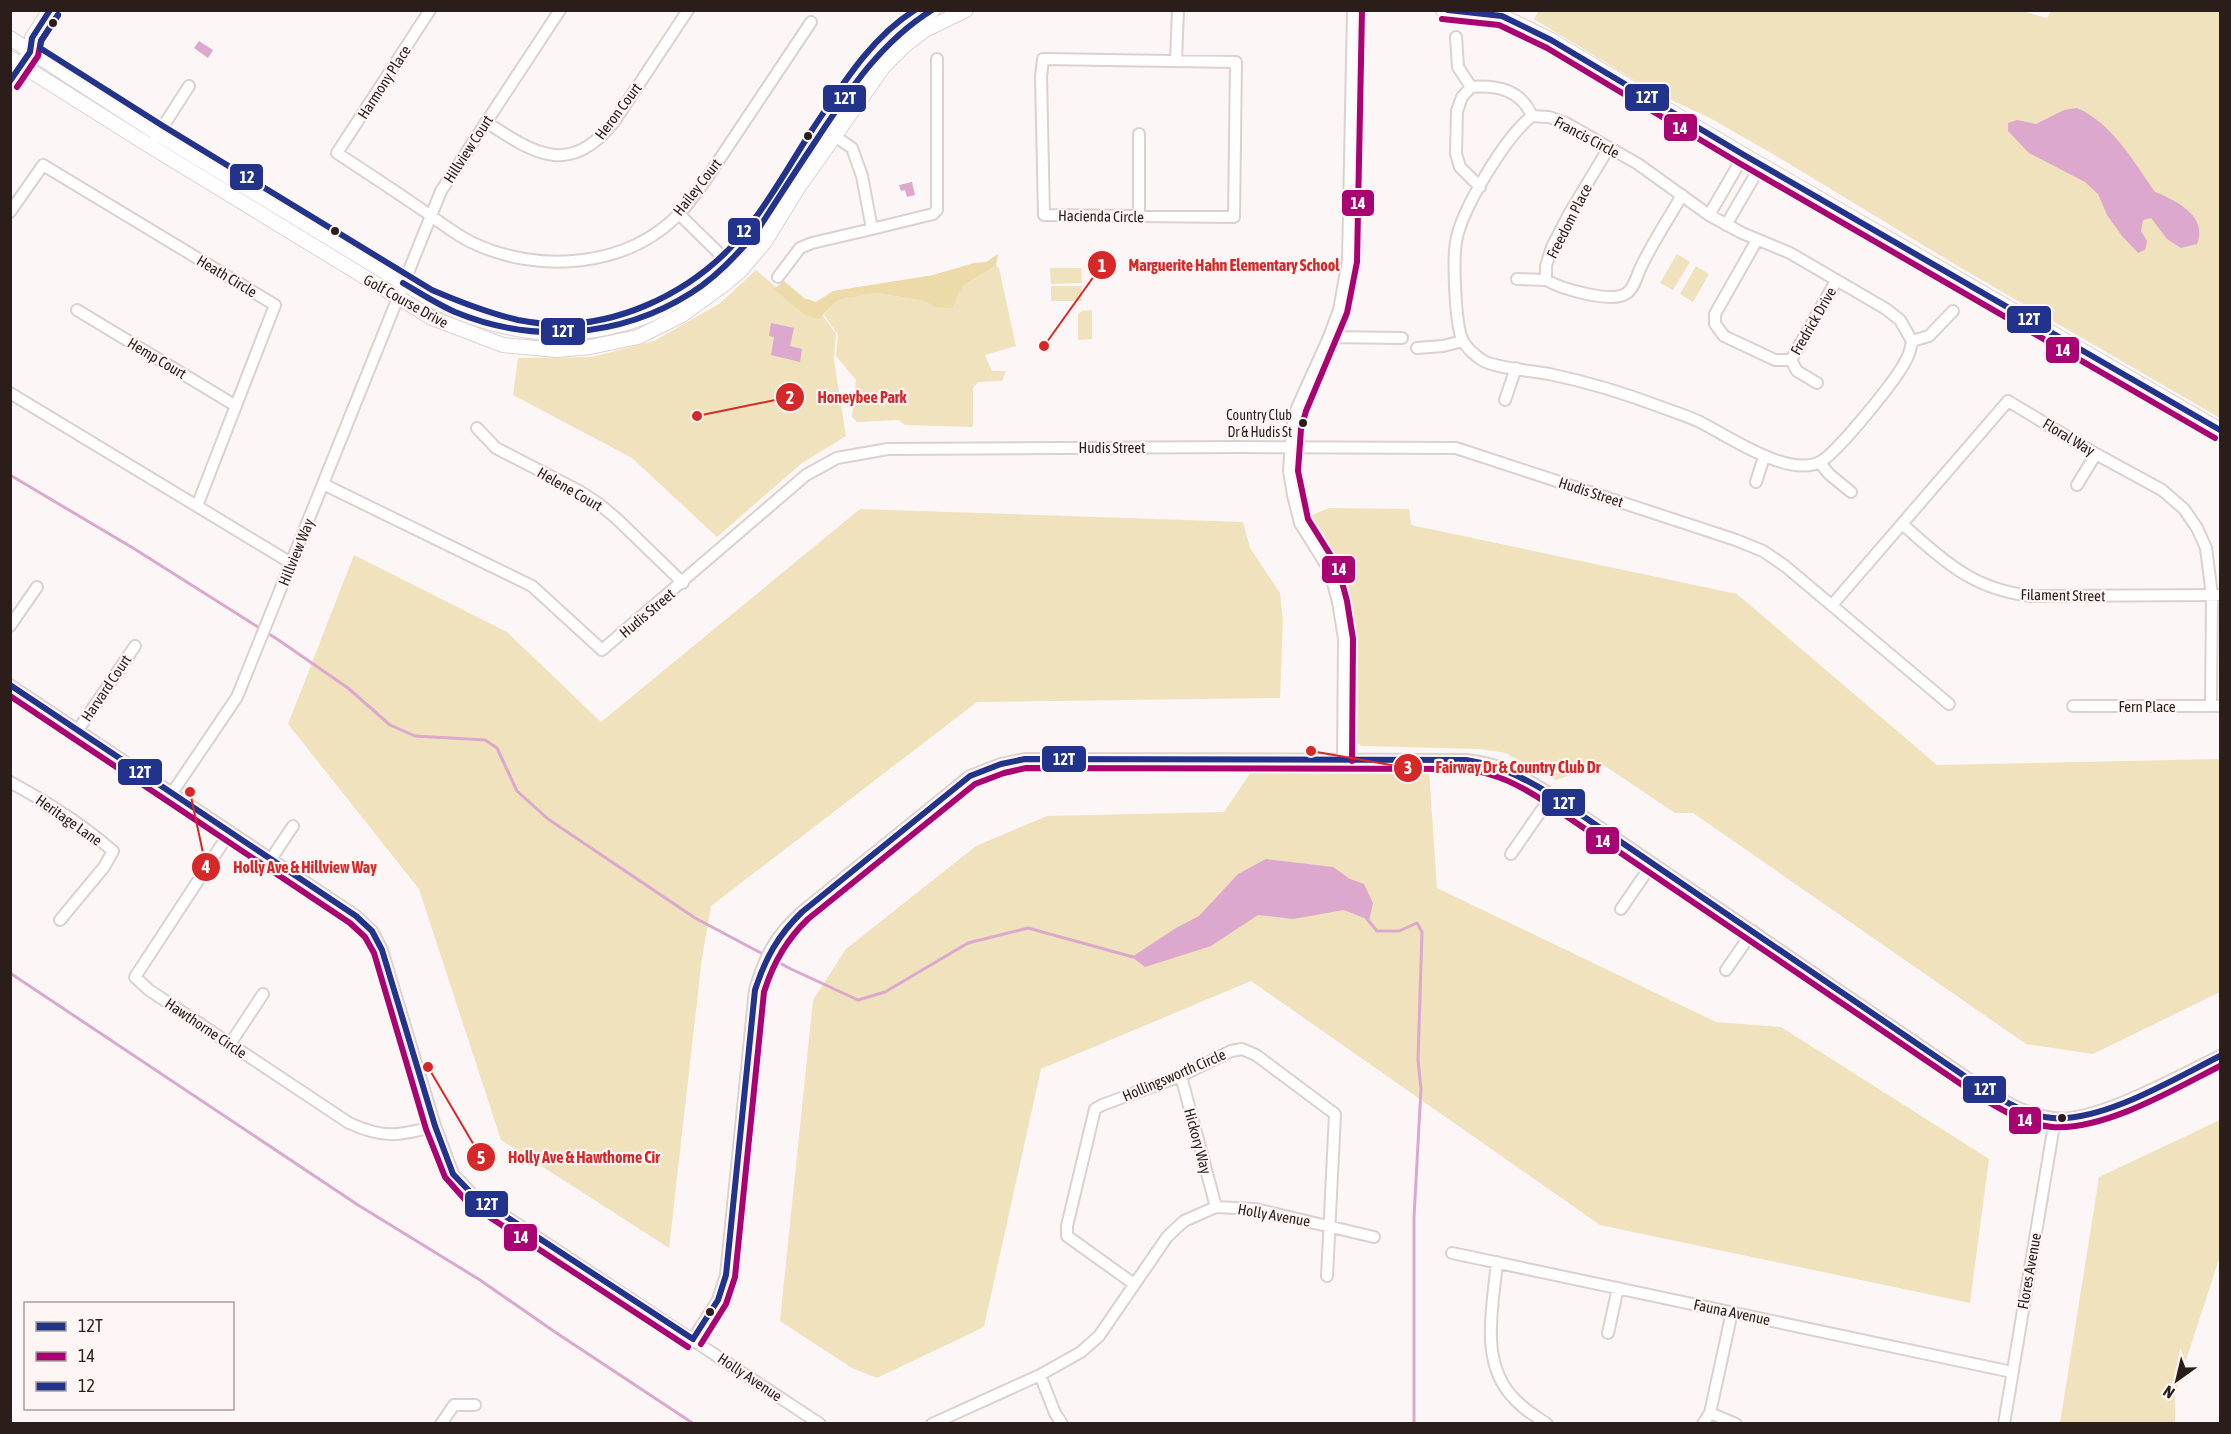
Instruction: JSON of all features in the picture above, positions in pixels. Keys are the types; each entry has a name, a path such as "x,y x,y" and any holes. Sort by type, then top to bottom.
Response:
{"street":[{"path":"10,82 14,60 23,43 50,10"},
{"name":"Harmony Place","path":"337,153 430,10"},
{"name":"Hillview Court","path":"397,298 441,190 560,10"},
{"name":"Heron Court","path":"486,122 521,145 554,156 590,146 602,137 614,122 688,10"},
{"name":"Golf Course Drive","path":"14,60 432,318 503,345 557,350 590,347 638,337 682,315 764,243 862,71 906,27 933,10"},
{"name":"Golf Course Drive","path":"829,132 884,66 904,46 925,30 966,10"},
{"path":"1176,60 1178,10"},
{"path":"1342,761 1344,639 1330,571 1300,523 1289,471 1292,428 1297,408 1329,338 1338,310 1348,261 1353,10"},
{"path":"1443,10 1500,13 1551,40 1761,165 2220,430"},
{"name":"Hailey Court","path":"337,153 472,242 504,255 539,262 592,259 626,248 654,233 679,214 701,186 811,22"},
{"path":"1456,37 1458,67 1471,87"},
{"name":"Golf Course Drive","path":"23,43 158,134 456,312 505,327 547,333 575,332 622,325 664,309 734,267"},
{"path":"778,277 800,248 812,243 933,214 937,210 937,59"},
{"name":"Hacienda Circle","path":"1043,59 1176,60 1236,62 1234,217 1044,215 1041,78 1043,59"},
{"path":"150,146 189,86"},
{"path":"1471,87 1497,88 1522,98 1532,116"},
{"path":"1471,87 1462,97 1456,111 1456,154 1460,167 1480,187"},
{"name":"Francis Circle","path":"1462,341 1456,312 1456,243 1464,215 1502,149 1520,125 1532,116 1549,117 1566,123 1608,149 1638,164 1726,225 1790,253 1886,309 1900,320 1912,341"},
{"path":"829,132 852,148 862,176 872,229"},
{"path":"1138,134 1139,216"},
{"name":"Freedom Place","path":"1546,280 1546,266 1552,248 1569,214 1608,149"},
{"path":"1709,215 1744,155"},
{"name":"Heath Circle","path":"10,212 43,165 275,305 197,506"},
{"path":"1726,225 1761,165"},
{"path":"1517,279 1546,280 1558,287 1619,298 1629,292 1643,262 1682,195"},
{"path":"679,214 734,267"},
{"name":"Fredrick Drive","path":"1757,240 1715,315 1715,324 1724,336 1775,360 1791,360 1836,281"},
{"name":"Hillview Way","path":"172,793 237,696 397,298"},
{"name":"Hemp Court","path":"78,310 236,406"},
{"path":"1417,348 1443,346 1462,341 1484,362 1599,385 1695,420 1764,457 1786,464 1802,465 1820,463 1839,446 1899,373 1908,358 1912,341 1929,336 1953,311"},
{"path":"1329,338 1402,338"},
{"path":"1791,360 1797,371 1817,383"},
{"path":"1505,400 1516,369"},
{"path":"10,393 291,563"},
{"name":"Floral Way","path":"1832,605 2008,401 2096,454 2162,490 2184,509 2197,528 2206,548 2216,595 2216,706"},
{"name":"Helene Court","path":"477,428 496,448 581,492 599,504 683,583"},
{"name":"Hudis Street","path":"323,484 532,586 602,651 806,475 837,458 888,449 1456,448 1736,540 1763,551 1785,566 1949,704"},
{"path":"2077,485 2096,454"},
{"path":"1756,482 1764,457"},
{"path":"1820,463 1829,474 1851,492"},
{"name":"Filament Street","path":"1902,524 1959,572 2009,593 2031,596 2216,595"},
{"path":"10,626 37,586"},
{"name":"Harvard Court","path":"78,730 135,646"},
{"name":"Holly Avenue","path":"10,685 356,916 372,931 382,950 435,1126 453,1174 473,1195 820,1424"},
{"name":"Fern Place","path":"2073,706 2216,706"},
{"path":"693,1339 718,1300 726,1275 756,990 762,967 771,947 784,928 802,912 970,776 1001,764 1025,759 1466,760 1489,762 1518,774 1552,795 2007,1103 2030,1113 2055,1119 2101,1112 2220,1056"},
{"name":"Heritage Lane","path":"10,782 59,809 84,826 113,851 104,867 60,920"},
{"path":"1511,854 1552,795"},
{"path":"271,859 293,826"},
{"name":"Hawthorne Circle","path":"230,832 135,977 149,990 349,1123 371,1133 393,1136 435,1126"},
{"path":"1621,909 1652,864"},
{"path":"1726,970 1753,932"},
{"path":"230,1044 263,994"},
{"name":"Hollingsworth Circle","path":"1134,1284 1075,1244 1067,1236 1067,1226 1095,1109 1102,1104 1181,1076 1231,1052 1242,1049 1264,1062 1335,1114 1331,1226"},
{"name":"Hickory Way","path":"1181,1076 1216,1207"},
{"name":"Flores Avenue","path":"2004,1424 2055,1119"},
{"name":"Holly Avenue","path":"939,1422 1040,1375 1082,1352 1100,1336 1167,1237 1184,1221 1216,1207 1255,1209 1374,1237"},
{"path":"1327,1276 1331,1226"},
{"name":"Fauna Avenue","path":"1452,1253 2012,1372"},
{"path":"1497,1262 1490,1346 1494,1365 1500,1381 1511,1396 1526,1410 1547,1424"},
{"path":"1608,1333 1618,1288"},
{"path":"1703,1424 1710,1413 1732,1312"},
{"path":"1040,1375 1055,1413 1062,1424"},
{"path":"441,1424 454,1405 475,1405"},
{"path":"1710,1413 1736,1424"}],"shaded area":[{"path":"1539,10 2019,10 2047,18 2052,10 2220,11 2220,418 1956,265 1773,154 1708,117 1656,93 1534,19"},
{"path":"199,41 213,50 208,58 194,48"},
{"path":"2077,108 2090,115 2112,133 2155,192 2188,211 2198,225 2197,244 2181,248 2167,239 2151,218 2143,220 2141,231 2147,241 2145,250 2138,253 2107,215 2098,194 2085,182 2029,153 2008,131 2008,123 2017,120 2036,124 2064,110"},
{"path":"912,182 915,195 907,197 905,190 901,191 899,185"},
{"path":"998,254 996,266 962,286 952,308 935,307 925,301 877,293 838,300 819,319 805,315 774,289 784,281 804,298 816,302 833,291 933,275 974,263 986,262"},
{"path":"1677,254 1690,262 1673,290 1660,283"},
{"path":"996,266 999,268 1016,346 985,355 992,371 1006,371 1002,381 978,382 973,388 973,427 905,425 898,420 857,422 852,417 856,380 836,356 838,335 824,315 838,300 877,293 925,301 935,307 962,286"},
{"path":"1696,266 1709,274 1693,302 1680,294"},
{"path":"1050,268 1081,268 1082,283 1051,284"},
{"path":"756,270 802,309 821,313 836,334 834,360 846,436 802,463 717,537 632,458 513,395 518,358 592,357 654,341 719,304"},
{"path":"1051,286 1082,286 1082,301 1051,301"},
{"path":"1092,310 1092,339 1078,340 1078,314"},
{"path":"771,323 794,328 790,346 802,349 800,362 771,355 774,337 769,336"},
{"path":"1329,508 1409,509 1411,525 1737,594 1937,765 2220,759 2220,992 2093,1054 2026,1044 1693,813 1675,813 1602,764 1556,780 1506,753 1480,749 1362,746 1355,742 1346,589 1336,561 1310,516"},
{"path":"860,509 1243,522 1250,548 1280,593 1283,620 1280,698 977,702 711,906 702,958 669,1248 501,1140 419,889 288,724 354,555 507,632 601,722"},
{"path":"1253,769 1429,771 1437,888 1716,1022 1781,1027 1989,1159 1970,1303 1600,1225 1251,981 1041,1069 984,1327 877,1378 852,1368 780,1321 813,1000 846,949 976,846 1047,816 1224,812"},
{"path":"1266,859 1333,867 1350,879 1364,884 1373,903 1369,920 1344,910 1293,919 1258,915 1211,946 1145,967 1132,957 1199,916 1238,874"},
{"path":"2220,1120 2220,1256 2175,1394 2175,1423 2060,1423 2099,1177"}],"waterway":[{"path":"10,475 133,548 277,639 348,688 390,725 415,736 485,740 497,748 517,791 548,819 695,918 791,969 858,1000 885,992 968,943 1028,928 1133,957"},
{"path":"1367,919 1377,931 1399,931 1417,923 1422,932 1418,1060 1421,1089 1414,1217 1414,1424"},
{"path":"10,973 358,1205 480,1280 694,1424"}],"transit line":[{"name":"12T","path":"10,81 30,52 32,38 50,10"},
{"name":"12","path":"58,15 41,41 40,48 163,126 432,290 507,317 551,324 584,322 616,316 647,305 676,290 704,271 728,250 750,225 834,97 870,49 899,21 915,10"},
{"name":"12T","path":"403,283 455,312 514,329 545,332 605,327 664,308 691,293 727,265 757,231 854,85 897,37 932,10"},
{"name":"14","path":"1352,761 1353,639 1347,601 1338,567 1308,519 1298,471 1301,429 1306,411 1347,313 1357,262 1362,10"},
{"name":"12T","path":"1448,10 1502,16 1551,40 1744,155 2220,430"},
{"name":"14","path":"17,87 38,56 41,41 58,15"},
{"name":"14","path":"1442,19 1499,25 1547,48 1739,163 2215,438"},
{"name":"12T","path":"10,685 356,916 372,931 382,950 435,1126 453,1174 473,1195 693,1339"},
{"name":"14","path":"10,696 350,923 365,937 374,953 426,1129 445,1177 468,1203 688,1347"},
{"name":"12T","path":"693,1339 718,1300 726,1275 755,990 773,948 802,912 970,776 1001,764 1025,759 1466,760 1478,762 1511,773 1552,795 1985,1090 2026,1111 2053,1118 2094,1113 2139,1097 2220,1056"},
{"name":"14","path":"701,1344 726,1304 735,1277 764,992 781,953 808,919 975,784 1004,773 1026,768 1465,769 1488,774 1518,786 1547,803 1980,1097 2024,1120 2052,1127 2072,1126 2116,1116 2139,1107 2220,1066"}],"place":[{"name":"Marguerite Hahn Elementary School","path":"1044,346"},
{"name":"Honeybee Park","path":"697,416"},
{"name":"Country Club Dr & Hudis St","path":"1303,423"},
{"name":"Fairway Dr & Country Club Dr","path":"1311,751"},
{"name":"Holly Ave & Hillview Way","path":"190,792"},
{"name":"Holly Ave & Hawthorne Cir","path":"428,1067"}]}
